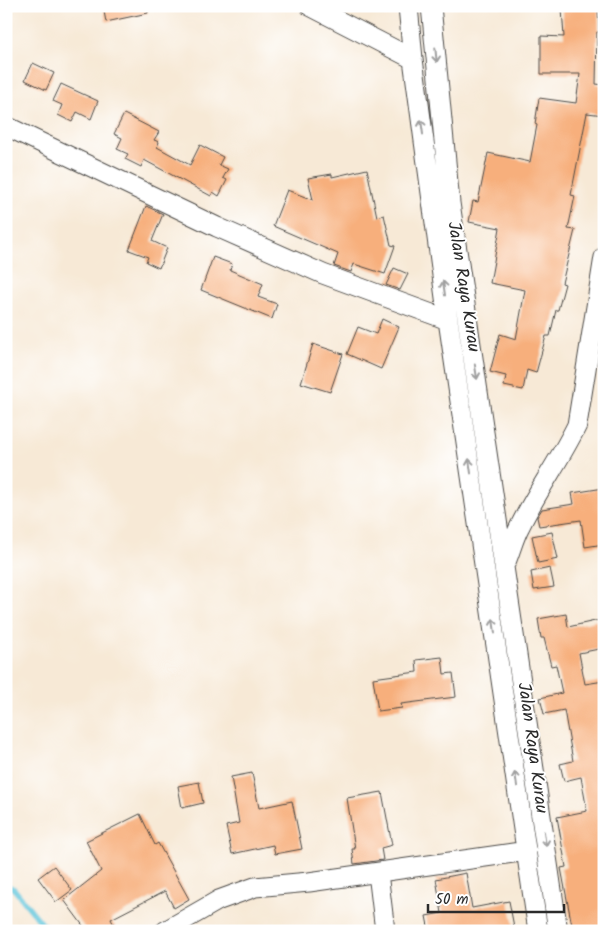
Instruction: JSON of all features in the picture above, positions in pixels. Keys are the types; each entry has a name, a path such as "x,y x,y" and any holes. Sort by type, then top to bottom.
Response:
{"street":[{"path":"310,6 413,58"},
{"name":"Jalan Raya Kurau","path":"408,6 413,58 448,320 538,931"},
{"name":"Jalan Raya Kurau","path":"431,6 450,203 558,931"},
{"path":"6,126 217,227 323,274 448,320"},
{"name":"Jalan Raya Kurau","path":"505,566 518,528 566,448 577,425 604,257"},
{"path":"165,931 219,900 255,887 309,882 527,852"},
{"path":"378,872 385,931"}],"building":[{"path":"103,6 147,6 148,13 106,22"},
{"path":"598,7 599,32 597,32 596,84 604,85 604,115 587,113 571,195 575,196 568,229 575,230 562,283 565,284 550,336 546,336 536,373 527,370 523,390 504,386 506,376 490,372 500,334 516,339 525,290 490,283 500,228 469,222 473,201 478,202 488,153 530,162 537,125 535,124 539,98 576,103 580,74 541,74 541,36 564,37 562,9"},
{"path":"33,63 54,73 46,90 25,80"},
{"path":"61,84 98,101 91,119 77,112 72,122 58,115 62,105 53,101"},
{"path":"124,114 159,132 154,140 159,142 157,147 190,165 200,145 223,157 219,165 228,169 223,178 227,180 219,196 213,192 211,196 144,160 141,167 125,159 128,154 117,149 122,138 114,134"},
{"path":"367,169 377,217 384,215 391,245 395,246 385,274 354,264 351,272 334,266 338,254 273,226 287,190 313,200 308,178 332,174 332,177"},
{"path":"146,206 163,214 152,241 167,248 159,268 146,262 148,257 129,250"},
{"path":"213,257 232,264 230,270 263,284 258,297 277,304 272,319 201,290"},
{"path":"394,268 408,274 400,290 386,285"},
{"path":"382,319 399,327 381,369 347,354 358,327 376,334"},
{"path":"313,344 343,354 330,392 301,383"},
{"path":"604,488 604,544 585,547 581,520 539,526 537,517 542,509 574,504 572,493"},
{"path":"552,532 558,559 538,563 532,536"},
{"path":"550,568 554,587 534,590 531,572"},
{"path":"566,614 568,627 604,619 604,648 579,653 585,684 604,681 604,931 573,931 561,868 566,867 557,817 587,811 581,777 564,781 560,764 573,761 564,710 544,714 540,698 562,693 556,665 551,666 544,638 541,638 538,619"},
{"path":"442,657 444,674 453,673 456,697 401,704 402,708 378,711 373,678 417,672 416,660"},
{"path":"252,773 259,808 292,801 302,849 275,854 273,845 232,854 226,826 239,823 231,777"},
{"path":"199,782 203,803 182,808 178,786"},
{"path":"382,792 392,845 381,848 383,860 354,864 352,849 355,849 347,798"},
{"path":"140,814 155,845 158,843 189,899 174,908 165,891 111,919 117,931 87,931 64,900 101,871 86,841"},
{"path":"54,866 72,890 56,902 38,878"},
{"path":"466,873 472,908 509,901 514,927 492,931 429,931 426,916 442,913 436,879"}],"waterway":[{"path":"6,885 14,889 48,931"}]}
